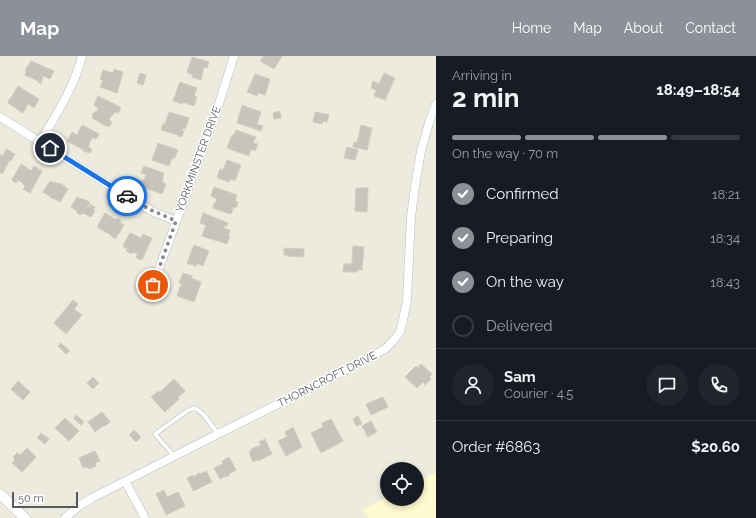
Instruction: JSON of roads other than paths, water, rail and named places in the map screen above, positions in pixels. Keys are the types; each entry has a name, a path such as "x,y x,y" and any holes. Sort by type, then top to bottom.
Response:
{"street":[{"path":"40,142 66,100 82,56"},
{"name":"YORKMINSTER DRIVE","path":"153,285 218,105 234,56"},
{"name":"THORNCROFT DRIVE","path":"65,518 79,506 92,498 376,355 393,341 400,332 407,300 411,217 421,150 436,104"},
{"path":"0,117 141,205 176,221"},
{"path":"125,481 145,518"},
{"path":"0,494 26,518"}],"lane":[{"path":"174,456 155,434 186,411 194,408 198,410 203,414 218,434"}]}
